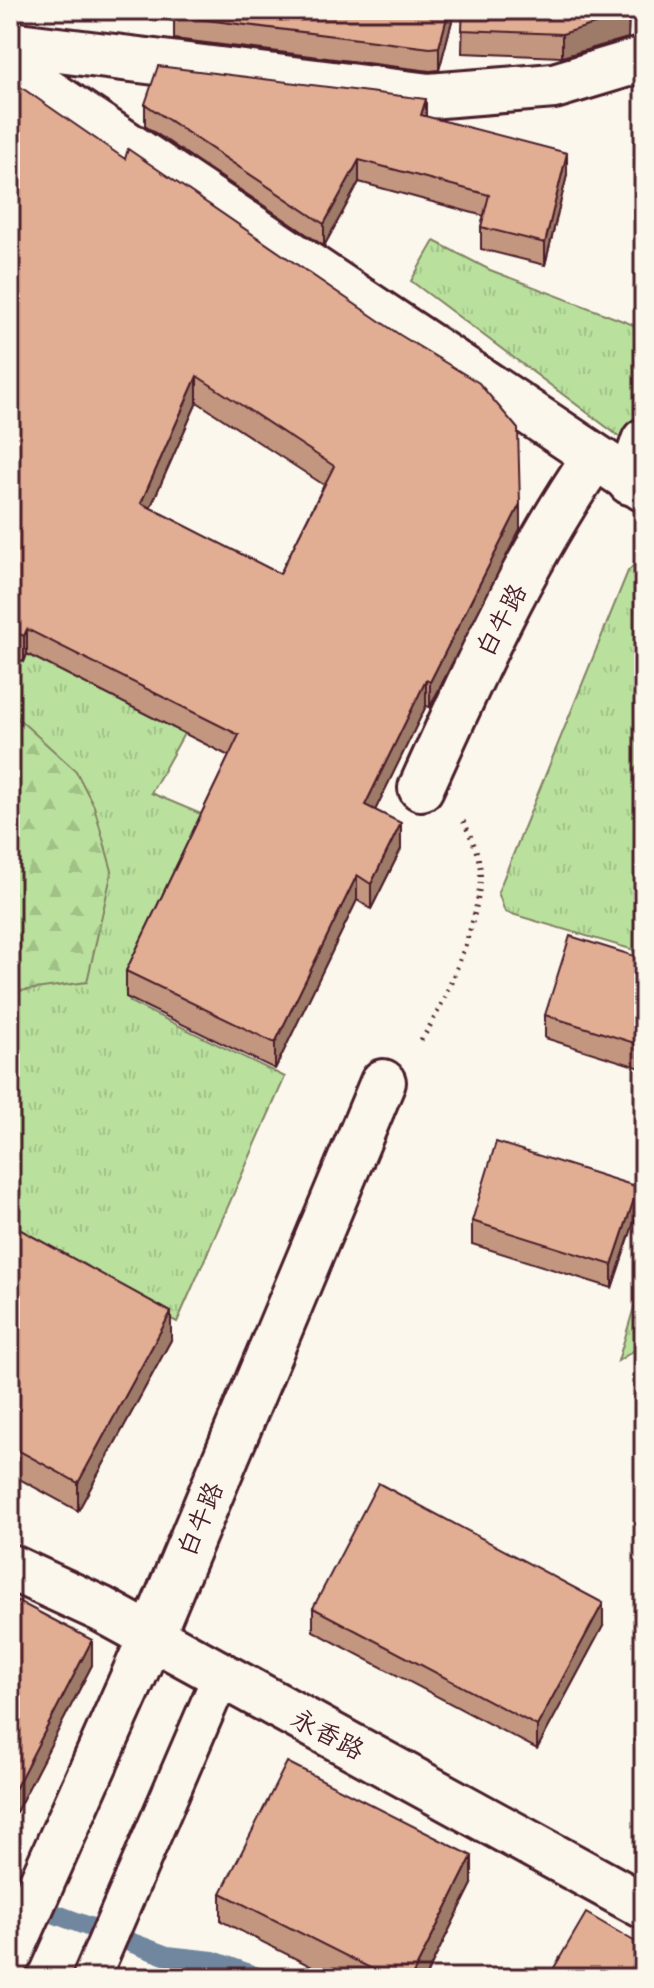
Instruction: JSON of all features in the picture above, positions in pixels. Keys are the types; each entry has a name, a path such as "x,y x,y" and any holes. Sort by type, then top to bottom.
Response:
{"street":[{"path":"10,44 429,96 554,86 644,59"},
{"path":"10,66 637,486 644,441"},
{"name":"白牛路","path":"421,788 470,678 565,501 594,458"},
{"name":"白牛路","path":"15,1943 151,1637 383,1082"},
{"name":"永香路","path":"10,1567 101,1609 644,1906"}],"lane":[{"path":"94,1970 221,1676"}],"path":[{"path":"383,1082 412,1054 430,1028 459,959 478,899 480,867 461,815 421,788"}],"green space":[{"path":"434,241 490,270 644,329 644,455 411,281"},
{"path":"644,555 644,700 639,712 644,729 644,953 505,912 498,892 628,571"},
{"path":"10,647 190,723 151,793 213,819 130,1002 285,1077 177,1322 10,1233"},
{"path":"10,711 76,771 94,806 112,871 87,982 20,991 10,974"},
{"path":"644,1274 644,1344 618,1361"}],"building":[{"path":"176,10 449,10 439,47 430,48 174,16"},
{"path":"463,10 628,10 628,14 562,34 462,30"},
{"path":"158,66 426,99 421,115 567,153 545,243 481,227 489,195 359,160 324,224 145,104"},
{"path":"12,81 125,159 128,149 400,335 479,383 518,429 520,504 430,682 426,680 365,805 401,823 371,884 357,875 275,1043 126,971 239,735 27,629 24,636 10,630","holes":["197,376 334,466 280,574 141,503"]},
{"path":"570,936 644,959 644,1046 545,1015"},
{"path":"496,1142 638,1187 612,1265 472,1221"},
{"path":"10,1224 171,1312 78,1483 10,1446"},
{"path":"378,1483 603,1603 537,1726 313,1608"},
{"path":"10,1597 92,1640 15,1789 10,1786"},
{"path":"287,1762 472,1856 411,1978 390,1978 221,1893"},
{"path":"586,1913 644,1947 644,1978 548,1978"}],"waterway":[{"path":"10,1897 167,1956 213,1961 260,1978"}]}
